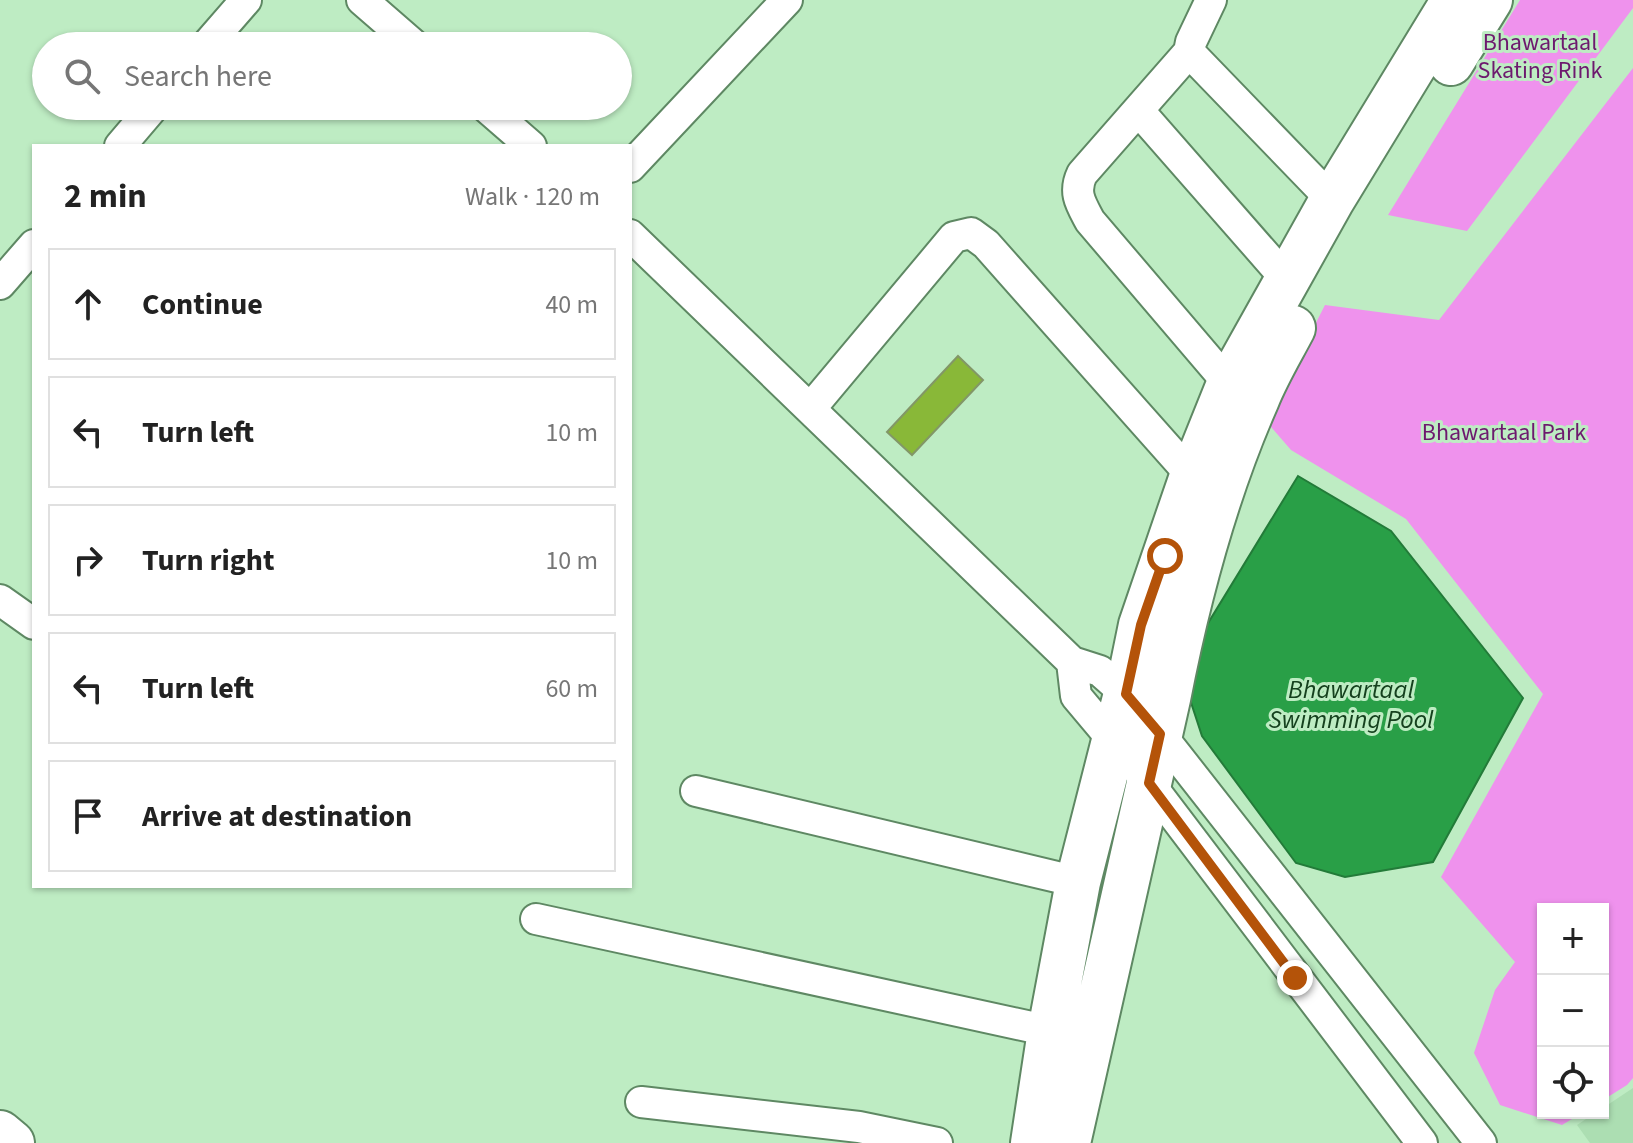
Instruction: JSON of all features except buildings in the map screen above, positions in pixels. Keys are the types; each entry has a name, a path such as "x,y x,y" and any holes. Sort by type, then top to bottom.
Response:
{"street":[{"path":"218,32 246,0"},
{"path":"362,0 399,32"},
{"path":"632,165 787,0"},
{"path":"1211,0 1189,52 1082,174 1077,184 1078,199 1090,221 1229,384"},
{"path":"1068,1143 1160,734 1205,487 1229,384 1332,200 1454,0"},
{"path":"1033,1143 1078,882 1141,625 1205,487 1257,397 1319,276 1490,0"},
{"path":"1189,52 1332,200"},
{"path":"1138,110 1287,280"},
{"path":"122,144 142,120"},
{"path":"501,120 529,144"},
{"path":"810,409 954,237 971,233 986,244 1205,487"},
{"path":"632,237 1072,662 1100,671 1126,694 1481,1143"},
{"path":"0,284 32,247"},
{"path":"0,600 32,623"},
{"path":"1072,662 1076,696 1149,783 1422,1143"},
{"path":"696,791 1078,882"},
{"path":"536,919 1050,1031"},
{"path":"641,1102 859,1127 937,1143"},
{"path":"0,1133 12,1143"}],"shaded area":[{"path":"1633,1088 1633,1143 1590,1143 1577,1125 1586,1119 1609,1119 1609,1104"}],"green space":[{"name":"Bhawartaal Skating Rink","path":"1520,0 1633,0 1633,8 1467,231 1388,215"},
{"name":"Bhawartaal Park","path":"1633,68 1633,1078 1609,1096 1609,903 1537,903 1537,1117 1500,1105 1474,1053 1495,990 1515,962 1441,877 1543,694 1406,519 1291,450 1266,421 1325,305 1439,320"},
{"name":"Bhawartaal Park","path":"1543,1119 1572,1119 1562,1125"}],"water":[{"name":"Bhawartaal Swimming Pool","path":"1298,476 1391,531 1523,698 1433,862 1345,877 1296,863 1202,736 1180,669"}],"route":[{"path":"1165,556 1141,625 1126,694 1160,734 1149,783 1295,978"}]}
